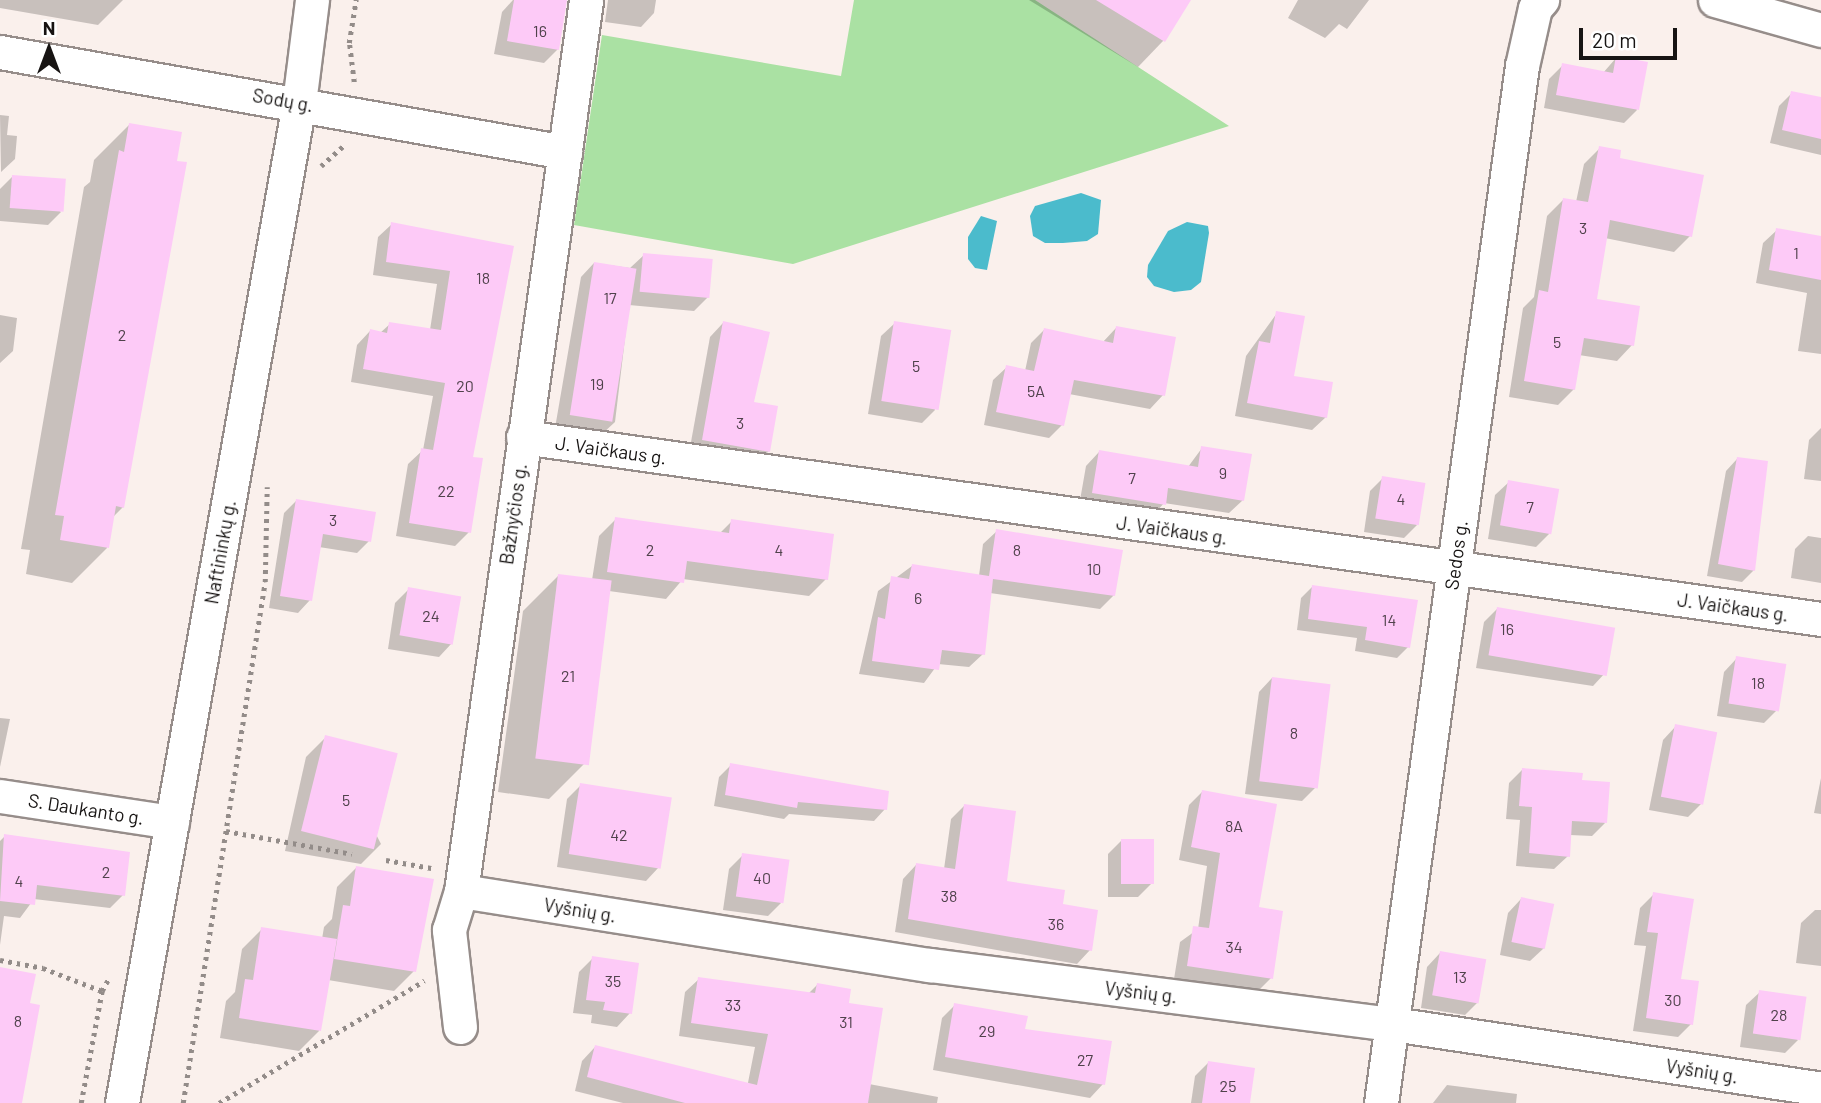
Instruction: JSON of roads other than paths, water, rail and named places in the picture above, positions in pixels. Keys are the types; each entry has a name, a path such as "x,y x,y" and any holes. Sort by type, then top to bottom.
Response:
{"street":[{"name":"Naftininkų g.","path":"122,1103 299,103 312,0"},
{"name":"Bažnyčios g.","path":"460,1027 455,963 449,930 462,883 586,0"},
{"path":"1715,0 1821,30"},
{"name":"Sedos g.","path":"1381,1103 1522,66 1538,4"},
{"name":"Sodų g.","path":"0,52 565,152"},
{"name":"J. Vaičkaus g.","path":"523,437 1454,570 1821,619"},
{"name":"S. Daukanto g.","path":"0,796 172,822"},
{"name":"Vyšnių g.","path":"462,883 929,965 1393,1024 1821,1088"}],"water":[{"path":"1081,193 1101,200 1098,234 1087,241 1063,243 1045,243 1033,236 1030,216 1035,206"},
{"path":"981,216 997,221 987,270 975,268 968,259 968,237"},
{"path":"1187,222 1208,226 1201,282 1191,290 1174,292 1154,286 1147,277 1148,265 1168,231"}]}
